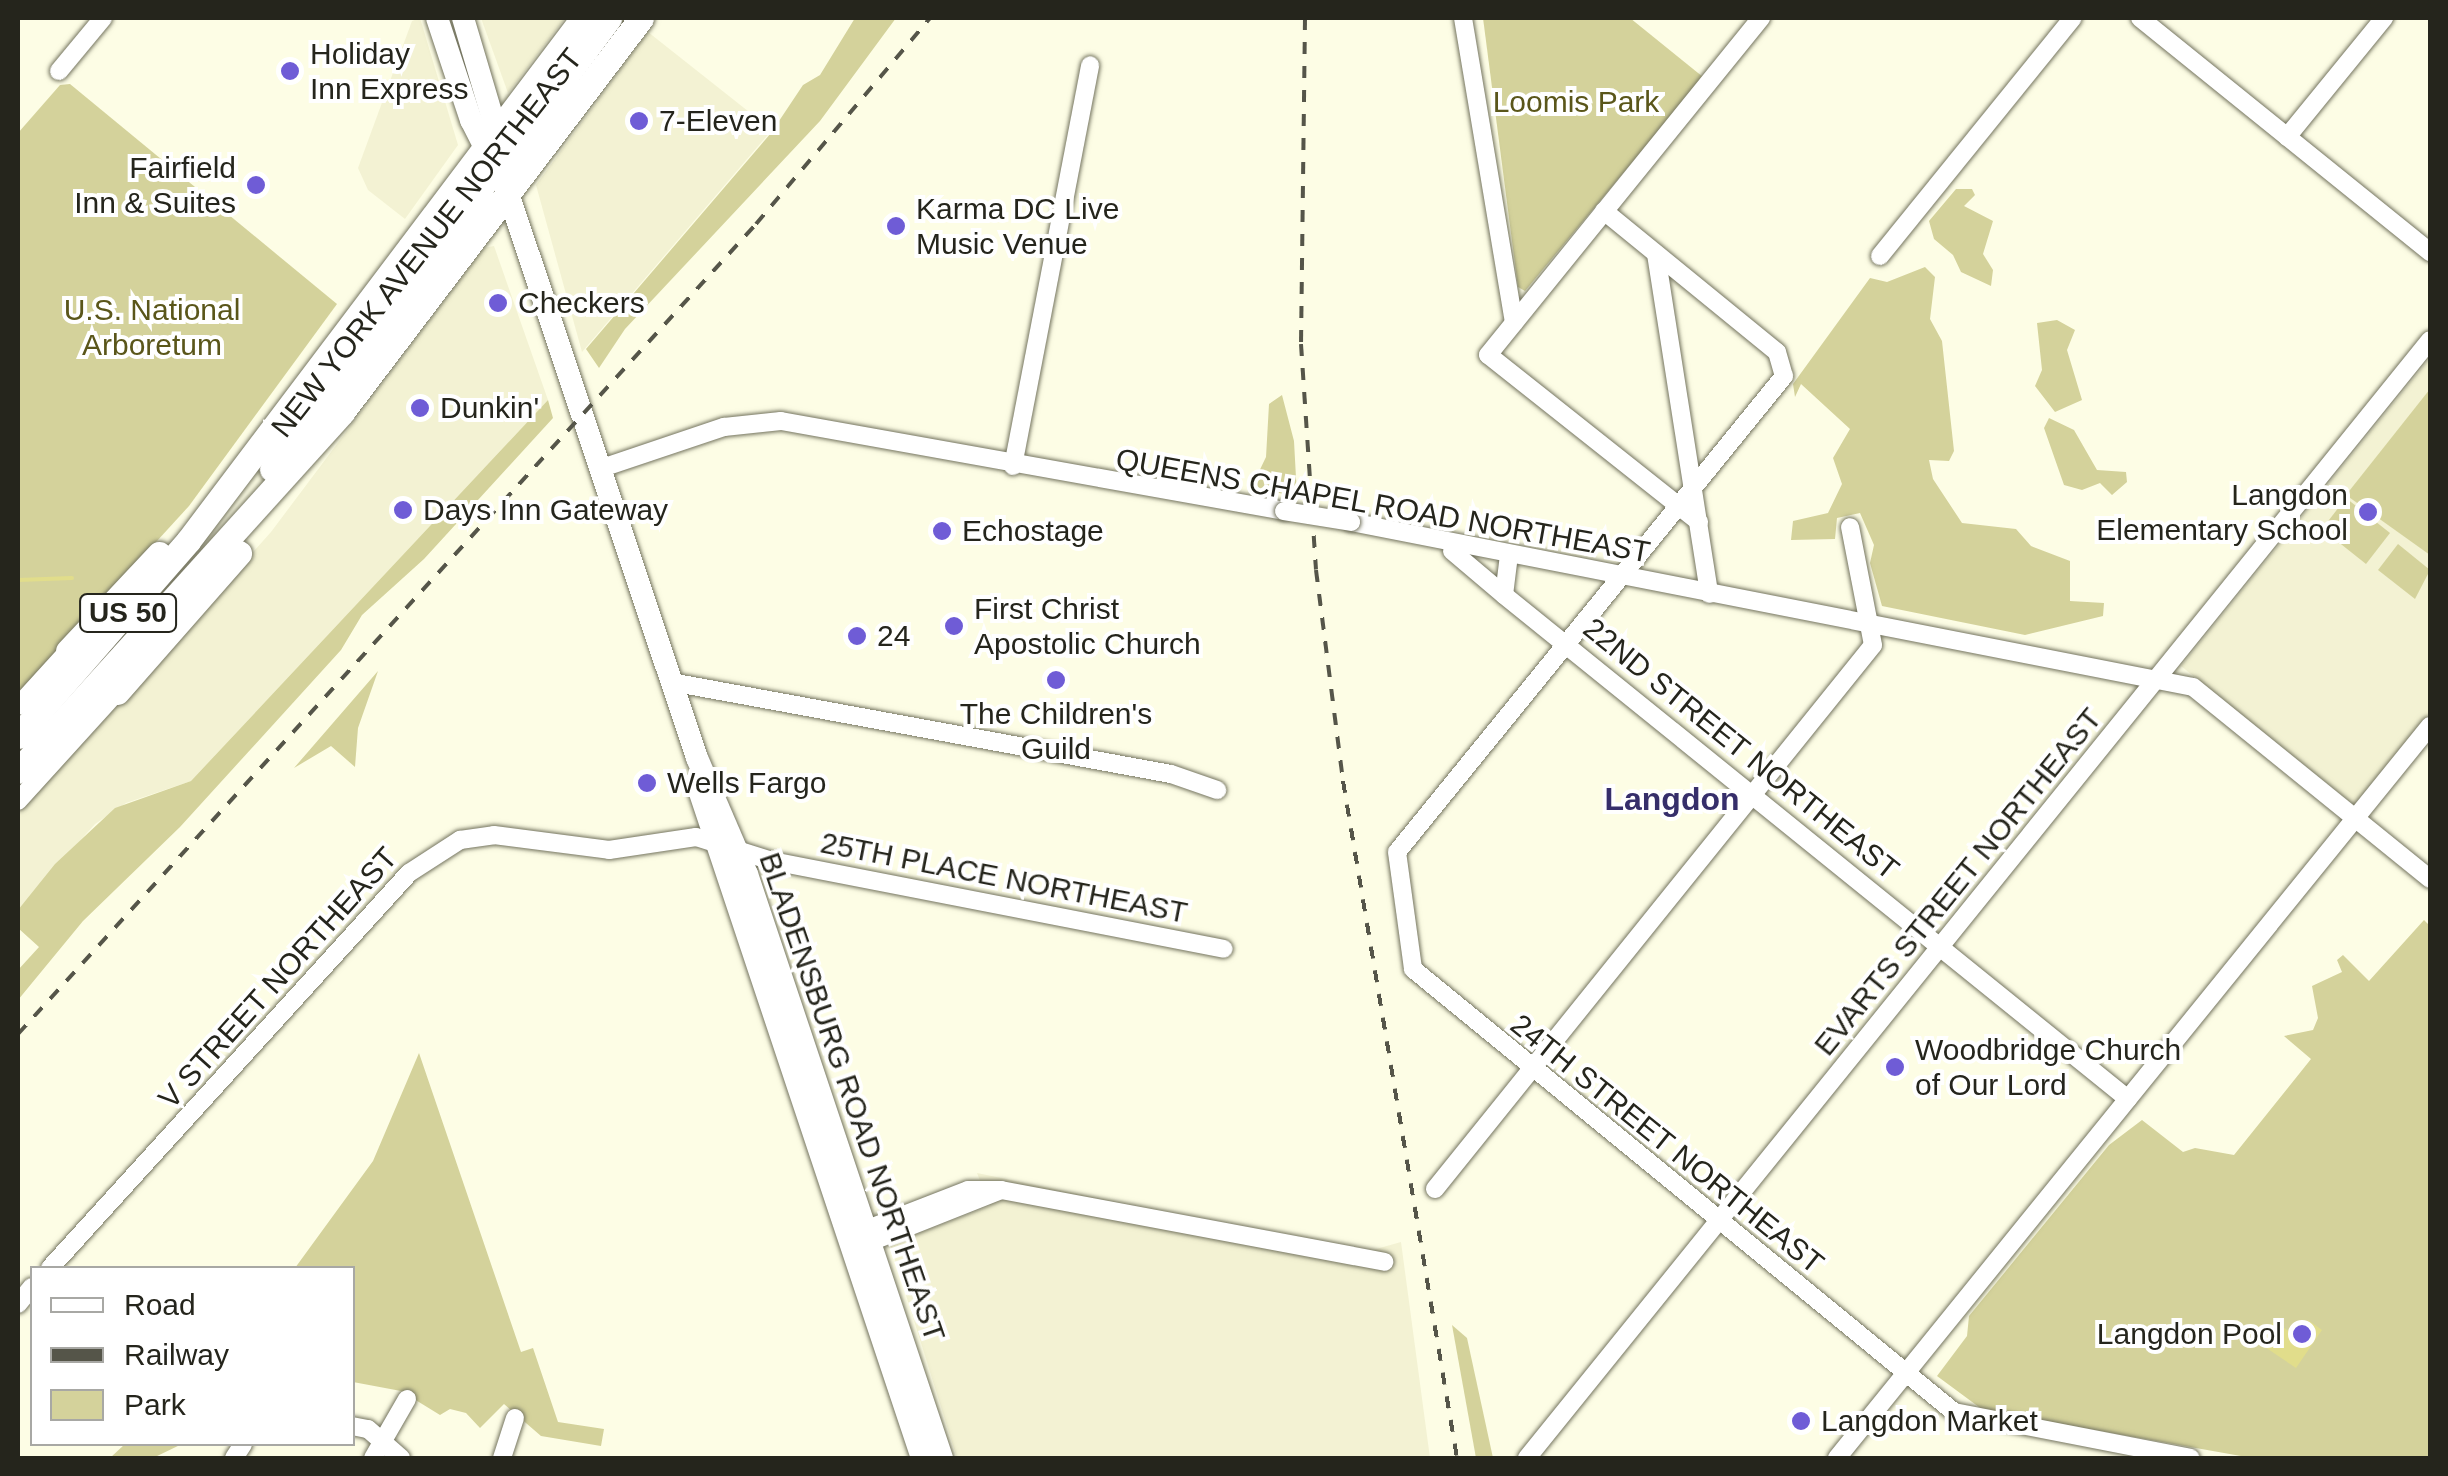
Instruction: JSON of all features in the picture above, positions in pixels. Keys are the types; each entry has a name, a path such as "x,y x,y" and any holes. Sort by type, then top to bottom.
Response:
{"highway":[{"name":"NEW YORK AVENUE NORTHEAST","path":"18,736 231,485 364,307 494,150 583,18"},
{"path":"169,604 468,212 494,150 560,79 609,18"},
{"name":"NEW YORK AVENUE NORTHEAST","path":"18,771 326,432 641,18"},
{"path":"560,79 581,96"},
{"path":"364,307 374,338"},
{"path":"117,692 285,498 326,432"},
{"path":"68,651 231,485"}],"main road":[{"name":"BLADENSBURG ROAD NORTHEAST","path":"437,18 494,150"},
{"name":"BLADENSBURG ROAD NORTHEAST","path":"462,18 494,150 697,758 697,787 728,848 859,1239 925,1452"}],"street":[{"path":"60,71 103,18"},
{"path":"1463,18 1514,323"},
{"path":"1699,522 1488,354 1762,18"},
{"path":"1880,256 2073,18"},
{"path":"2140,18 2430,252"},
{"path":"2287,136 2384,18"},
{"path":"1013,466 1090,65"},
{"path":"1568,645 1785,367 1777,352 1604,212"},
{"path":"1656,254 1709,594"},
{"name":"EVARTS STREET NORTHEAST","path":"1527,1458 2161,678 2430,340"},
{"name":"QUEENS CHAPEL ROAD NORTHEAST","path":"600,468 759,421 1350,522 2075,668 2161,678 2193,687 2430,878"},
{"path":"1435,1188 1873,646 1873,628 1850,527"},
{"name":"22ND STREET NORTHEAST","path":"1452,551 2128,1099"},
{"path":"1504,595 1510,555"},
{"name":"24TH STREET NORTHEAST","path":"1568,645 1397,852 1396,881 1416,975 1960,1415 2095,1450"},
{"path":"18,706 68,651"},
{"path":"671,682 1170,774 1217,790"},
{"path":"18,801 117,692"},
{"path":"1837,1458 2430,726"},
{"name":"V STREET NORTHEAST","path":"52,1266 410,873 441,848 494,836 591,850 685,837 728,848"},
{"name":"25TH PLACE NORTHEAST","path":"728,848 1223,949"},
{"path":"859,1239 1002,1190 1384,1262"},
{"path":"379,1452 407,1398"},
{"path":"502,1458 515,1418"},
{"path":"355,1427 368,1429 379,1452 401,1458"},
{"path":"2095,1450 2190,1458"}],"shaded area":[{"path":"420,18 458,145 405,219 368,190 358,168 412,21"},
{"path":"481,18 565,18 508,93"},
{"path":"648,32 772,130 582,352 536,185"},
{"path":"494,246 548,400 191,781 126,803 95,824 18,910 18,814 271,532 484,248"},
{"name":"Langdon Elementary School","path":"2430,358 2430,712 2354,805 2181,666"},
{"path":"977,1173 1362,1253 1401,1242 1430,1458 957,1458 890,1244 990,1206"},
{"path":"2308,1320 2322,1330 2296,1368 2259,1343 2274,1321 2296,1336"}],"green space":[{"path":"855,18 896,18 820,121 625,329 599,368 586,349 771,133 803,85 820,75"},
{"name":"Loomis Park","path":"1483,18 1630,18 1703,77 1525,291 1518,287"},
{"name":"U.S. National Arboretum","path":"70,84 337,304 189,506 18,693 18,133 60,85"},
{"path":"1956,189 1972,189 1975,195 1964,206 1993,221 1983,254 1993,270 1991,286 1961,272 1953,255 1934,239 1929,221"},
{"path":"1925,267 1935,277 1930,319 1942,341 1954,451 1949,461 1929,460 1933,479 1962,523 2016,529 2031,546 2070,561 2070,601 2104,603 2103,616 2025,635 1882,606 1870,563 1874,545 1860,513 1837,518 1835,539 1791,540 1793,521 1828,513 1842,484 1833,458 1850,429 1801,384 1795,397 1793,384 1870,278 1887,282"},
{"path":"2057,320 2075,330 2067,350 2082,400 2055,412 2035,386 2042,370 2037,323"},
{"path":"2430,389 2430,555 2346,495"},
{"path":"1282,395 1294,441 1297,496 1260,490 1254,482 1266,457 1269,404"},
{"path":"548,400 553,418 424,559 362,615 341,650 180,827 83,921 18,1000 18,970 39,947 18,928 18,910 55,864 115,808 191,781"},
{"path":"2049,418 2074,430 2097,470 2126,472 2127,482 2112,495 2100,483 2082,490 2064,485 2044,428"},
{"path":"2346,498 2390,533 2366,564 2322,529"},
{"path":"2398,544 2430,570 2415,599 2378,570"},
{"path":"378,671 358,728 355,767 331,746 294,768"},
{"path":"2424,920 2430,926 2430,1458 2252,1458 1983,1410 1937,1376 1967,1336 1969,1316 2109,1145 2142,1120 2183,1152 2195,1148 2234,1155 2311,1059 2284,1036 2313,1030 2318,1018 2312,986 2342,972 2337,960 2343,955 2369,981"},
{"path":"419,1053 521,1352 533,1348 558,1422 604,1429 601,1446 541,1436 504,1404 480,1428 466,1413 450,1409 440,1415 401,1391 355,1382 355,1266 296,1266 373,1161"},
{"path":"1452,1325 1467,1338 1493,1458 1476,1458"},
{"path":"123,1446 178,1446 153,1458 110,1458"}],"waterway":[{"path":"18,580 72,578"}],"railway":[{"path":"18,1034 756,224 930,18"},
{"path":"1305,18 1301,344 1316,570 1343,781 1457,1458"}],"place":[{"name":"Holiday Inn Express","path":"290,71"},
{"name":"7-Eleven","path":"639,121"},
{"name":"Fairfield Inn & Suites","path":"256,185"},
{"name":"Karma DC Live Music Venue","path":"896,226"},
{"name":"Checkers","path":"498,303"},
{"name":"Dunkin'","path":"420,408"},
{"name":"Days Inn Gateway","path":"403,510"},
{"name":"Langdon Elementary School","path":"2368,512"},
{"name":"Echostage","path":"942,531"},
{"name":"First Christ Apostolic Church","path":"954,626"},
{"name":"24","path":"857,636"},
{"name":"The Children's Guild","path":"1056,680"},
{"name":"Wells Fargo","path":"647,783"},
{"name":"Woodbridge Church of Our Lord","path":"1895,1067"},
{"name":"Langdon Pool","path":"2302,1334"},
{"name":"Langdon Market","path":"1801,1421"}],"district":[{"name":"Langdon","path":"1672,799"}]}
